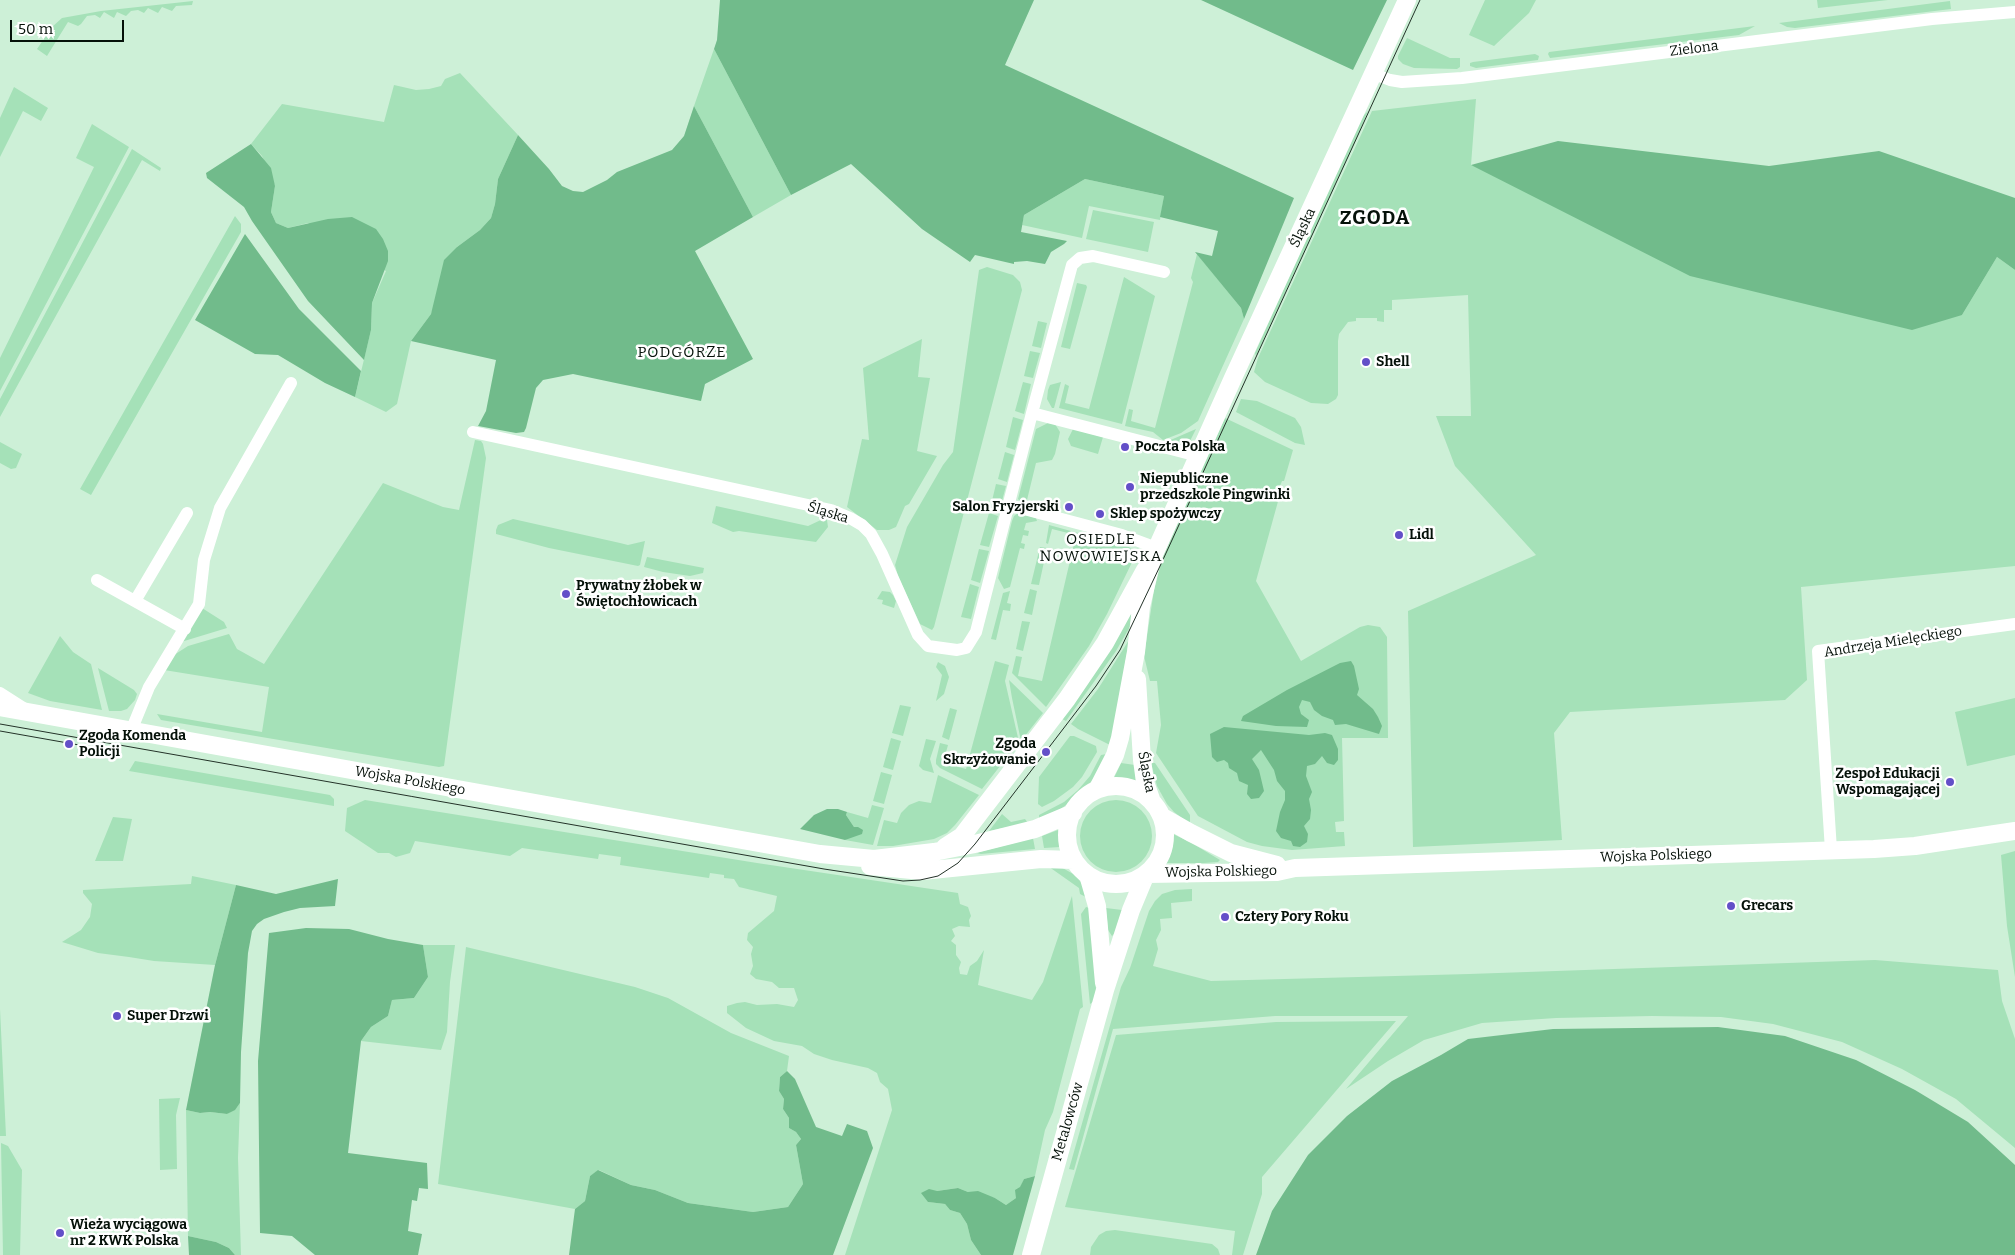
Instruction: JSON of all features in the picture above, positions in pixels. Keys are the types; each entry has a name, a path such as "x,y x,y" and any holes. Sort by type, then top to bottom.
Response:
{"street":[{"name":"Śląska","path":"1097,790 1115,755 1120,738 1136,652 1142,607 1154,554 1407,0"},
{"name":"Zielona","path":"1374,74 1402,82 1462,78 1949,17 2015,12"},
{"name":"Śląska","path":"474,432 831,510 850,518 862,525 875,541 918,635 928,646 957,650 966,648 976,632 1072,265 1080,258 1092,256 1164,272"},
{"path":"131,731 149,687 199,604 204,560 220,508 291,383"},
{"path":"1032,413 1198,456"},
{"path":"934,852 955,842 962,836 1067,699 1105,643 1139,578 1154,554 1122,535 1009,505"},
{"path":"135,602 188,513"},
{"path":"96,580 185,629"},
{"name":"Andrzeja Mielęckiego","path":"1831,850 1818,651 2015,624"},
{"name":"Śląska","path":"1136,652 1142,760 1145,782 1157,809"},
{"path":"0,693 29,712"},
{"name":"Wojska Polskiego","path":"0,708 820,854"},
{"path":"1088,876 1102,882 1118,884 1133,881 1146,874 1157,862 1164,847 1165,831 1157,809 1143,794 1132,789 1109,787 1097,790 1079,803 1073,813 1068,833 1068,844 1074,860 1088,876 1097,906 1105,990"},
{"name":"Wojska Polskiego","path":"1157,809 1191,833 1231,853 1295,868"},
{"path":"820,854 874,858 934,852 1035,829 1073,813"},
{"name":"Wojska Polskiego","path":"1146,874 1277,872 1295,868 1916,846 2015,830"},
{"path":"820,854 868,866 922,871 1041,859 1074,860"},
{"name":"Metalowców","path":"1031,1255 1105,990 1131,910 1146,874"}],"green space":[{"path":"720,0 1034,0 1005,65 1294,198 1244,319 1241,308 1195,252 1212,256 1218,231 1160,217 1164,196 1085,179 1024,215 1021,232 1067,241 1051,252 1045,264 1027,261 1014,262 1014,264 975,255 970,262 922,229 851,164 791,195 714,49 717,40"},
{"path":"1201,0 1387,0 1353,70"},
{"path":"1485,0 1536,0 1529,13 1494,46 1469,35"},
{"path":"1817,0 1888,0 1818,8"},
{"path":"193,1 192,5 176,6 172,11 162,7 158,13 148,8 144,13 138,10 131,11 126,16 117,12 114,18 104,12 100,18 95,15 87,16 78,26 68,22 47,56 37,49 52,27 62,18 101,11"},
{"path":"1950,1 1951,9 1795,28 1779,23"},
{"path":"1755,26 1739,35 1550,58 1548,54 1549,52"},
{"path":"1407,38 1450,58 1460,58 1460,67 1457,69 1414,68 1403,64 1398,59 1398,56"},
{"path":"714,49 791,195 753,217 694,106"},
{"path":"1535,54 1539,56 1538,60 1476,68 1470,66 1470,63 1473,62"},
{"path":"460,73 518,135 498,179 491,218 480,230 457,247 431,314 411,341 397,404 386,412 355,397 371,330 372,303 386,271 308,223 288,228 276,223 271,212 275,186 262,156 251,144 282,104 384,122 394,85 416,90 429,89 441,86 445,79"},
{"path":"14,87 48,108 41,121 23,111 0,157 0,118"},
{"path":"1476,99 1471,165 1962,315 1997,257 2015,270 2015,566 1801,587 1807,680 1785,700 1570,712 1554,733 1562,840 1413,847 1408,611 1536,555 1455,466 1436,416 1471,416 1468,295 1392,300 1392,310 1384,310 1384,322 1377,321 1377,318 1356,318 1356,321 1348,322 1339,334 1338,341 1338,395 1336,399 1328,404 1311,403 1265,382 1254,372 1258,358 1372,111"},
{"path":"694,106 753,217 695,251 753,359 705,384 701,401 573,374 543,380 536,388 524,432 516,433 478,426 486,411 496,360 411,341 431,314 444,260 457,247 480,230 491,218 498,179 518,135 562,186 573,191 583,192 607,180 617,172 672,150 684,136"},
{"path":"1368,111 1256,356 1255,353 1358,126"},
{"path":"92,124 129,147 0,391 0,358 94,167 76,158"},
{"path":"1558,141 1769,166 1879,151 2015,198 2015,270 1997,257 1962,315 1912,330 1690,276 1471,165"},
{"path":"251,144 271,168 275,186 271,212 276,223 288,228 328,219 352,217 376,229 383,239 388,251 388,261 372,303 371,330 364,360 308,301 244,207 207,178 206,173"},
{"path":"132,149 161,168 160,171 142,160 0,417 0,399"},
{"path":"1085,179 1164,196 1160,220 1089,206 1082,238 1022,225 1024,215"},
{"path":"1093,210 1154,222 1148,252 1086,239"},
{"path":"235,216 241,224 241,232 91,495 80,489"},
{"path":"245,234 299,309 361,371 355,397 325,383 278,355 255,354 195,320"},
{"path":"1197,254 1241,308 1244,319 1198,421 1181,433 1163,440 1153,432 1125,426 1129,409 1133,410 1131,421 1155,428 1193,282 1191,278"},
{"path":"987,267 1013,275 1020,282 1022,290 932,630 920,624 898,576 895,565 907,527 943,465 953,452 979,270"},
{"path":"1124,277 1155,296 1122,424 1059,408 1065,384 1069,386 1065,403 1089,409"},
{"path":"1077,283 1087,287 1070,349 1061,347"},
{"path":"1038,321 1047,323 1041,348 1032,346"},
{"path":"922,339 918,377 930,378 917,451 937,456 909,504 905,506 896,527 889,530 877,530 847,507 862,439 869,440 863,368"},
{"path":"1030,351 1040,353 1033,378 1024,376"},
{"path":"1023,382 1031,384 1024,414 1015,411"},
{"path":"1061,382 1054,408 1052,408 1047,399 1048,390 1050,385"},
{"path":"1241,399 1257,401 1295,418 1301,427 1305,445 1295,443 1236,412"},
{"path":"1013,417 1023,420 1015,450 1006,447"},
{"path":"1225,418 1293,450 1284,481 1282,481 1280,486 1282,487 1256,581 1301,661 1360,627 1368,625 1380,627 1387,637 1388,738 1342,738 1344,821 1335,822 1336,832 1344,832 1345,846 1292,850 1247,842 1198,816 1156,753 1161,725 1157,681 1150,681 1144,656 1154,590 1165,548"},
{"path":"1048,423 1055,424 1060,432 1055,454 1052,460 1036,463 1027,500 1021,502 1018,499 1036,429"},
{"path":"1073,429 1103,437 1098,454 1071,446 1068,439"},
{"path":"1196,429 1188,445 1183,446 1166,442"},
{"path":"475,440 481,441 483,444 486,458 444,766 439,767 161,720 157,714 262,732 269,687 164,670 174,655 188,646 229,634 237,649 264,664 383,483 443,507 459,510"},
{"path":"0,442 22,454 16,468 11,469 0,463"},
{"path":"1005,452 1014,455 1007,482 998,479"},
{"path":"996,484 1006,486 999,512 990,509"},
{"path":"716,506 808,526 823,519 827,520 828,527 816,542 739,531 733,532 712,523"},
{"path":"989,513 998,516 989,547 980,545"},
{"path":"1018,513 1036,518 1037,521 1026,523 1024,530 1029,531 1028,536 1023,535 1021,543 1025,544 1024,549 1020,548 1010,587 1004,589 998,578 1012,521"},
{"path":"513,519 628,545 645,541 640,565 549,548 496,534 498,525"},
{"path":"1049,525 1129,547 1136,554 1089,646 1046,707 1012,673 1016,656 1022,657 1018,676 1042,681 1076,535 1052,529 1048,544 1046,543"},
{"path":"1040,547 1047,548 1039,585 1031,584"},
{"path":"979,549 989,551 980,583 971,580"},
{"path":"647,557 704,568 703,573 690,576 644,567"},
{"path":"970,584 979,587 971,619 961,617"},
{"path":"1030,589 1037,591 1032,615 1024,613"},
{"path":"882,591 890,592 893,595 896,601 894,608 882,604 883,600 877,599"},
{"path":"1010,591 1007,603 1011,604 1010,611 1003,610 996,640 991,639 1003,593"},
{"path":"202,608 224,622 227,628 181,642"},
{"path":"1129,614 1132,614 1131,625 1116,651 1066,721 1060,718"},
{"path":"1022,621 1030,622 1023,651 1016,649"},
{"path":"60,636 73,652 91,664 102,710 50,701 28,693"},
{"path":"1129,640 1115,729 1110,745 1071,724 1098,689"},
{"path":"995,661 1009,665 1005,681 1019,742 982,789 940,768 936,764 936,760 940,743 948,745 943,763 966,769"},
{"path":"1351,661 1354,666 1359,689 1357,695 1373,709 1378,717 1382,726 1379,734 1346,724 1335,725 1333,720 1322,716 1314,710 1310,702 1302,700 1299,707 1301,714 1309,720 1307,727 1276,726 1241,721 1243,716 1287,690 1340,663"},
{"path":"938,662 945,666 949,677 944,694 936,701 942,675 936,667"},
{"path":"98,668 134,690 137,694 135,700 127,709 109,711"},
{"path":"1009,680 1043,713 1021,741 1012,698"},
{"path":"2015,698 2015,755 1967,766 1955,712"},
{"path":"900,705 911,707 903,736 892,733"},
{"path":"950,708 957,710 949,740 942,737"},
{"path":"1224,727 1309,735 1325,733 1332,735 1338,749 1338,760 1334,765 1327,763 1322,756 1315,764 1307,766 1306,776 1312,792 1309,799 1311,810 1310,819 1304,826 1308,834 1307,842 1300,847 1293,846 1291,841 1281,838 1276,831 1285,800 1285,791 1277,781 1274,770 1261,750 1252,759 1259,770 1264,791 1259,798 1251,799 1247,794 1248,785 1239,781 1237,773 1229,768 1228,763 1224,760 1217,762 1212,757 1210,734"},
{"path":"1070,736 1096,746 1097,752 1082,777 1073,787 1042,807 1038,804 1039,777"},
{"path":"891,738 901,741 893,770 883,767"},
{"path":"926,739 936,741 930,759 934,773 923,770 919,766"},
{"path":"1107,754 1094,778 1082,793 1058,811 1039,820 1039,815 1064,802 1078,790 1090,776 1101,755"},
{"path":"135,761 330,795 334,799 334,806 129,771"},
{"path":"1121,763 1135,765 1136,782 1116,780 1114,778"},
{"path":"1151,763 1155,763 1190,815 1190,824 1167,804 1157,786"},
{"path":"881,772 892,775 884,804 873,801"},
{"path":"938,775 979,795 947,833 934,839 893,846 877,846 884,820 897,823 901,813 909,805 919,801 931,803"},
{"path":"365,800 757,863 958,893 960,904 968,907 971,916 969,920 970,927 959,926 952,929 955,936 951,941 956,945 956,955 961,962 960,974 967,975 970,966 977,961 984,950 978,985 1032,1000 1043,982 1072,896 1083,1007 1080,1009 1053,1112 1045,1130 1035,1176 1024,1179 1016,1198 1006,1205 995,1198 958,1188 937,1191 928,1202 945,1204 950,1210 960,1213 967,1224 971,1240 981,1255 845,1255 892,1110 888,1089 880,1082 877,1073 868,1068 814,1054 802,1046 774,1041 746,1028 727,1013 727,1006 737,1003 777,1004 794,1007 798,1000 794,988 779,988 772,982 756,979 750,974 753,966 751,954 753,947 747,940 748,933 774,911 777,896 739,887 734,879 724,878 724,875 710,873 709,878 620,865 621,857 599,854 598,859 522,848 510,856 415,841 410,853 396,857 389,853 378,853 345,831 347,808"},
{"path":"1116,800 1136,806 1146,816 1152,836 1146,856 1136,866 1116,872 1096,866 1086,856 1080,836 1086,816 1096,806"},
{"path":"872,805 884,808 873,845 845,840 849,837 854,827 846,815 847,812 868,818"},
{"path":"827,809 838,809 847,812 846,815 854,827 863,830 862,834 845,840 800,829 814,815"},
{"path":"1002,814 1011,822 1025,819 1028,823 989,831"},
{"path":"113,817 132,819 123,861 95,861"},
{"path":"1060,831 1060,847 1044,848 1042,836"},
{"path":"1173,834 1220,860 1218,862 1204,863 1167,863 1165,861 1170,848 1171,835"},
{"path":"1033,838 1035,849 976,853"},
{"path":"2015,851 2015,977 2007,926 2001,855"},
{"path":"1045,864 1059,866 1075,875 1085,887 1086,897 1080,894 1079,888"},
{"path":"192,876 236,885 215,965 154,961 98,953 62,942 81,930 90,917 92,904 83,893 83,890 191,884"},
{"path":"338,879 335,906 300,908 284,912 264,919 252,931 248,953 241,1052 240,1103 235,1110 227,1114 200,1113 186,1110 215,965 236,885 276,894"},
{"path":"1192,889 1192,901 1171,903 1172,918 1160,919 1161,930 1156,940 1158,949 1153,966 1211,981 1875,960 1998,970 2002,1001 2015,1039 2015,1148 1956,1099 1902,1069 1842,1042 1773,1024 1721,1017 1652,1016 1556,1018 1482,1023 1424,1040 1346,1089 1408,1016 1275,1016 1113,1029 1074,1170 1069,1169 1121,987 1130,968 1149,911 1162,894 1175,890"},
{"path":"1086,907 1089,908 1096,990 1094,1001 1090,1004 1081,914"},
{"path":"1106,908 1122,910 1115,933 1112,936 1108,930"},
{"path":"306,928 349,929 388,939 423,945 428,977 414,998 392,1000 388,1016 371,1027 361,1041 348,1153 427,1163 428,1189 419,1188 417,1201 412,1200 408,1231 422,1234 418,1255 315,1255 292,1236 260,1233 258,1061 269,933"},
{"path":"423,945 455,945 450,982 447,1032 441,1050 361,1041 371,1027 388,1016 392,1000 414,998 428,977"},
{"path":"466,947 635,987 668,998 731,1033 789,1056 787,1071 780,1077 779,1091 784,1099 783,1109 789,1118 789,1128 796,1132 801,1139 796,1145 803,1184 788,1207 753,1212 688,1203 655,1190 631,1185 599,1170 590,1176 585,1201 575,1209 438,1184"},
{"path":"0,1009 6,1136 0,1136"},
{"path":"1396,1021 1262,1177 1262,1194 1243,1255 1232,1255 1235,1231 1065,1207 1116,1035 1276,1022"},
{"path":"1718,1027 1785,1036 1856,1060 1915,1090 1968,1122 2015,1165 2015,1255 1256,1255 1272,1211 1308,1155 1347,1116 1392,1081 1468,1039 1553,1029"},
{"path":"787,1071 795,1079 816,1127 842,1136 847,1124 867,1131 873,1148 833,1255 569,1255 575,1209 585,1201 590,1176 598,1170 631,1185 655,1190 688,1203 753,1212 788,1207 803,1184 796,1145 801,1139 796,1132 789,1128 789,1118 783,1109 784,1099 779,1091 780,1077"},
{"path":"180,1098 176,1115 177,1169 160,1170 159,1099"},
{"path":"240,1103 238,1158 241,1255 235,1255 229,1248 216,1242 188,1236 186,1110 200,1113 227,1114"},
{"path":"1,1143 8,1146 22,1170 20,1255 3,1255"},
{"path":"1035,1176 1013,1255 981,1255 971,1240 967,1224 960,1213 950,1210 945,1204 928,1202 921,1193 929,1189 937,1191 958,1188 968,1192 978,1191 1006,1205 1016,1198 1015,1190 1020,1187 1024,1179"},
{"path":"1115,1230 1212,1244 1218,1249 1220,1255 1090,1255 1091,1247 1099,1235 1106,1231"},
{"path":"188,1236 216,1242 229,1248 235,1255 189,1255"}],"tram line":[{"path":"0,724 824,869 903,881 938,876 958,863 975,844 1096,686 1120,650 1420,0"},
{"path":"0,731 113,751"}],"place":[{"name":"Shell","path":"1366,362"},
{"name":"Poczta Polska","path":"1125,447"},
{"name":"Niepubliczne przedszkole Pingwinki","path":"1130,487"},
{"name":"Salon Fryzjerski","path":"1069,507"},
{"name":"Sklep spożywczy","path":"1100,514"},
{"name":"Lidl","path":"1399,535"},
{"name":"Prywatny żłobek w Świętochłowicach","path":"566,594"},
{"name":"Zgoda Komenda Policji","path":"69,744"},
{"name":"Zgoda Skrzyżowanie","path":"1046,752"},
{"name":"Zespoł Edukacji Wspomagającej","path":"1950,782"},
{"name":"Grecars","path":"1731,906"},
{"name":"Cztery Pory Roku","path":"1225,917"},
{"name":"Super Drzwi","path":"117,1016"},
{"name":"Wieża wyciągowa nr 2 KWK Polska","path":"60,1233"}],"district":[{"name":"ZGODA","path":"1375,219"},
{"name":"PODGÓRZE","path":"682,353"},
{"name":"OSIEDLE NOWOWIEJSKA","path":"1101,548"}]}
